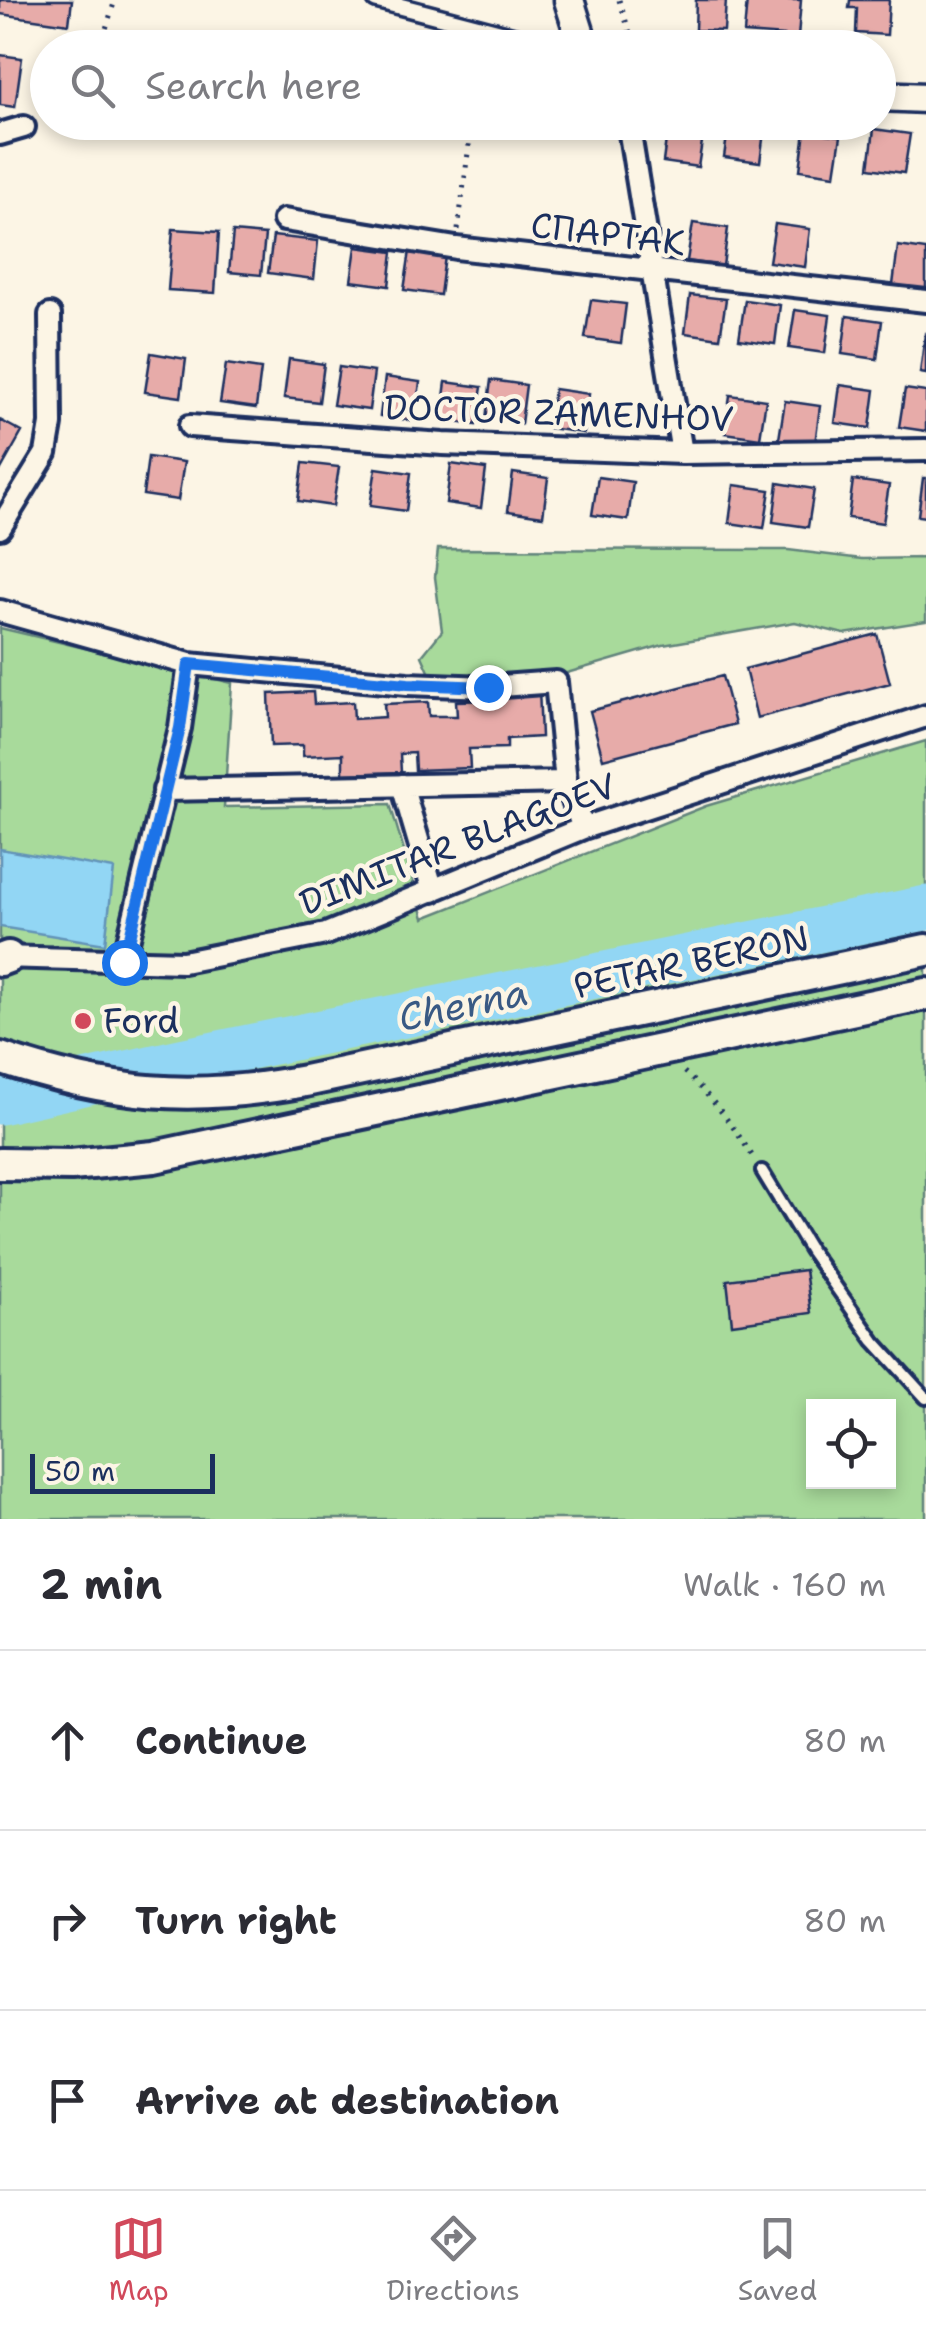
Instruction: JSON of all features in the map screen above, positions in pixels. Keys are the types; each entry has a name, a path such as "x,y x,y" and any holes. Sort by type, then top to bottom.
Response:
{"main road":[{"name":"PETAR BERON","path":"0,1058 106,1088 224,1092 305,1081 926,950"},
{"path":"0,1164 106,1162 196,1149 926,994"}],"street":[{"path":"376,0 501,30"},
{"path":"569,0 578,30"},
{"path":"896,97 926,98"},
{"path":"0,134 24,127"},
{"path":"631,140 682,453"},
{"name":"СПАРТАК","path":"284,220 456,248 926,301"},
{"path":"0,528 46,453 50,424 50,315"},
{"name":"DOCTOR ZAMENHOV","path":"190,426 442,444 682,453 926,450"},
{"path":"0,610 189,664 408,684 488,687 556,682 566,782 584,828"},
{"path":"124,962 180,728 189,664"},
{"name":"DIMITAR BLAGOEV","path":"3,958 183,962 326,934 584,828 926,716"},
{"path":"164,790 566,782"},
{"path":"402,785 433,891"}],"lane":[{"path":"762,1171 810,1250 874,1341 926,1398"}],"path":[{"path":"106,30 115,0"},
{"path":"619,0 629,30"},
{"path":"456,248 470,140"},
{"path":"708,1094 733,1124 762,1171"}],"green space":[{"path":"438,549 788,550 862,559 926,558 926,621 844,634 795,622 663,645 536,682 436,687 422,656 442,631 435,577"},
{"path":"0,628 232,683 224,807 390,804 424,918 706,806 926,741 926,1519 0,1519"}],"water":[{"path":"0,849 114,869 105,944 0,927"}],"building":[{"path":"0,0 72,0 69,24 0,14"},
{"path":"696,0 726,0 724,30 695,30"},
{"path":"747,0 801,0 799,30 744,30"},
{"path":"850,0 889,0 887,30 856,30 857,8 849,8"},
{"path":"0,55 22,58 15,107 0,105"},
{"path":"896,132 910,134 904,173 869,168 873,140 896,140"},
{"path":"666,140 702,140 698,167 663,162"},
{"path":"726,140 763,140 760,162 724,157"},
{"path":"804,140 840,140 835,175 800,170"},
{"path":"693,223 728,228 723,266 687,261"},
{"path":"775,224 810,229 805,267 769,262"},
{"path":"173,229 219,232 215,293 168,290"},
{"path":"233,232 265,235 261,275 229,272"},
{"path":"273,236 318,241 314,279 268,273"},
{"path":"898,246 926,250 926,289 893,285"},
{"path":"356,247 393,252 389,286 351,281"},
{"path":"410,251 445,256 440,295 404,290"},
{"path":"690,295 726,299 720,338 685,333"},
{"path":"591,300 626,304 621,343 585,338"},
{"path":"745,300 780,305 775,344 739,339"},
{"path":"795,310 830,315 825,353 789,348"},
{"path":"847,316 882,321 877,359 842,354"},
{"path":"926,335 926,374 920,373"},
{"path":"151,353 186,359 181,397 145,392"},
{"path":"289,359 324,364 319,402 284,398"},
{"path":"226,364 261,369 256,408 220,403"},
{"path":"339,367 374,372 369,410 333,405"},
{"path":"385,377 420,382 415,421 380,416"},
{"path":"491,380 526,385 521,424 486,419"},
{"path":"446,382 482,387 476,425 441,420"},
{"path":"840,385 875,390 870,428 835,423"},
{"path":"554,389 589,394 584,433 549,428"},
{"path":"905,389 926,392 926,431 899,427"},
{"path":"730,395 766,400 760,438 725,433"},
{"path":"785,401 820,406 815,444 779,439"},
{"path":"0,420 22,432 0,471"},
{"path":"148,457 184,462 178,500 143,495"},
{"path":"303,463 339,467 333,506 298,501"},
{"path":"451,464 486,469 481,508 446,503"},
{"path":"376,468 411,473 406,511 370,506"},
{"path":"513,473 548,478 543,516 508,511"},
{"path":"598,477 633,482 628,520 592,515"},
{"path":"926,478 926,517 918,516"},
{"path":"853,480 889,485 883,523 848,518"},
{"path":"778,483 814,489 808,527 773,522"},
{"path":"734,485 770,490 764,528 729,523"},
{"path":"877,634 890,683 757,718 745,669"},
{"path":"722,676 735,724 603,759 590,711"},
{"path":"539,687 541,737 507,739 507,748 469,749 470,768 415,770 414,753 400,754 401,772 343,774 343,754 303,756 303,745 271,746 269,694 313,692 314,704 353,702 354,719 385,717 384,704 428,702 429,716 457,716 456,701 495,700 494,689"},
{"path":"805,1270 811,1313 732,1324 727,1280"}],"waterway":[{"name":"Cherna","path":"0,1102 181,1061 926,908"}],"place":[{"name":"Ford","path":"83,1021"}],"route":[{"path":"124,962 180,728 189,664 408,684 488,687"}]}
